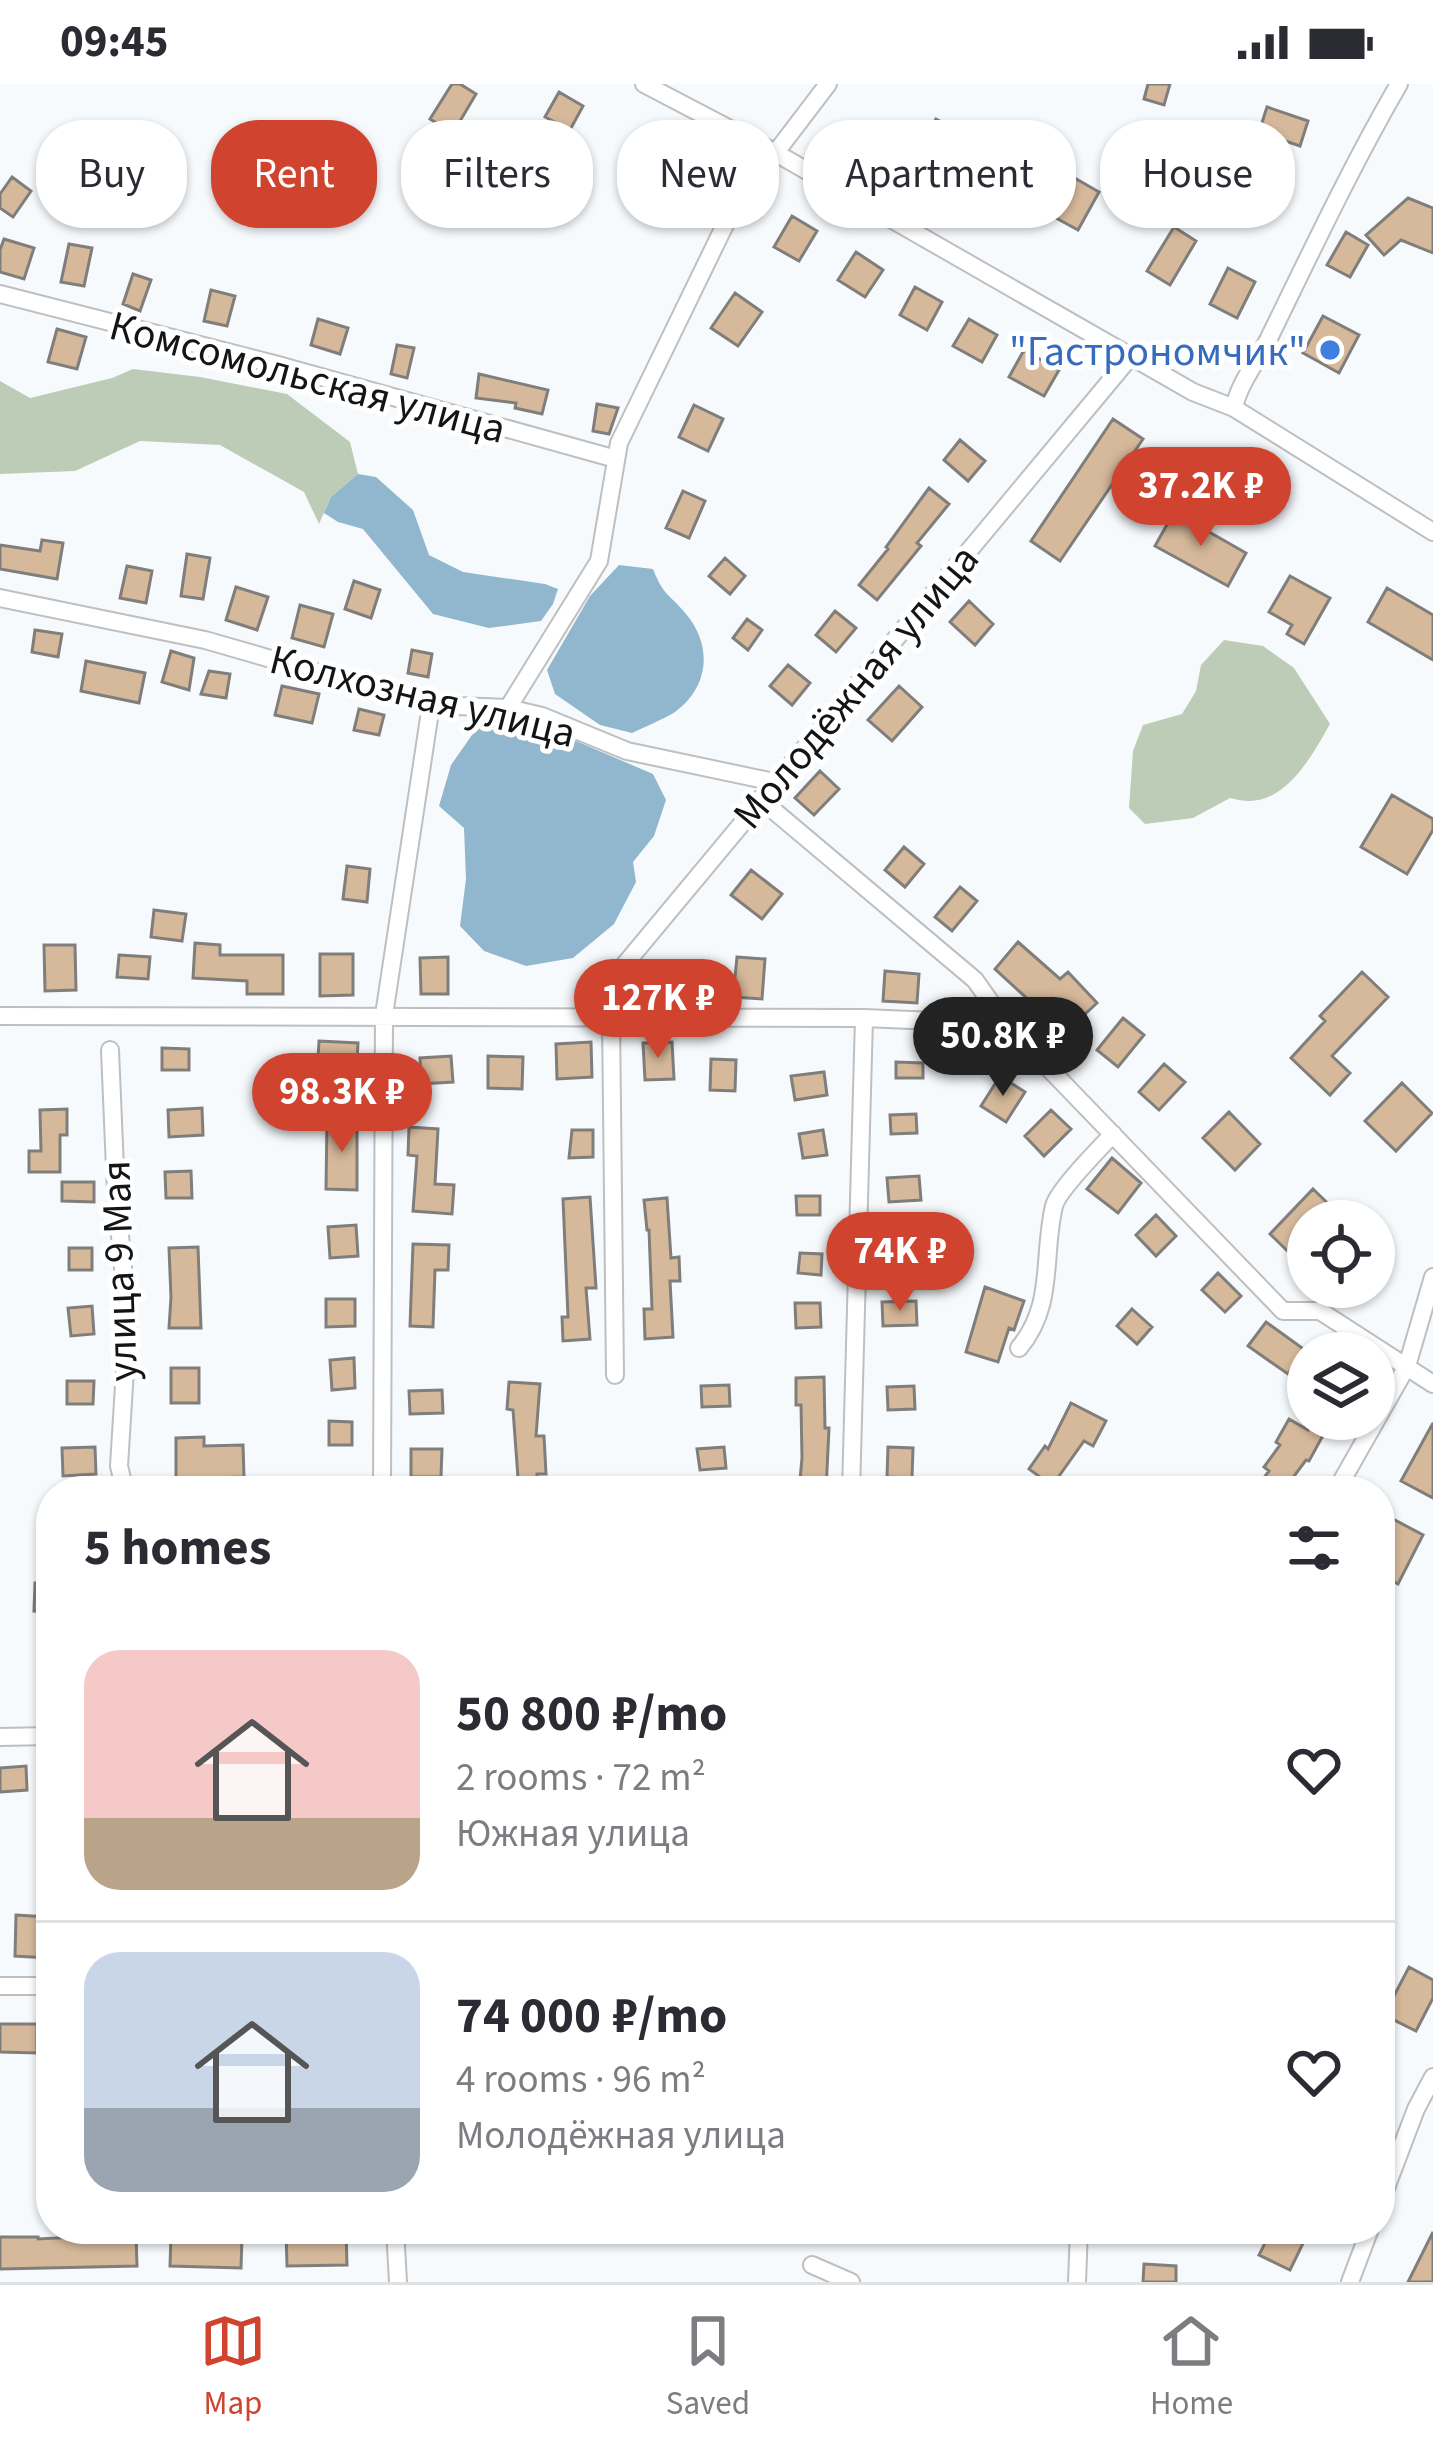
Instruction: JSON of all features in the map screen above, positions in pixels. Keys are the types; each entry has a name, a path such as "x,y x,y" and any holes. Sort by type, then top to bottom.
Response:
{"street":[{"path":"644,84 713,120"},
{"path":"779,146 828,84"},
{"path":"1234,408 1236,396 1399,84"},
{"path":"779,155 1192,392 1234,408 1433,532"},
{"path":"508,708 598,560 619,443 723,228"},
{"name":"Комсомольская улица","path":"0,294 616,459"},
{"name":"Молодёжная улица","path":"581,1017 1132,356"},
{"name":"Колхозная улица","path":"0,598 205,640 431,705 508,708 542,716 627,751 774,782"},
{"path":"382,1476 384,1015 431,705"},
{"path":"760,799 975,980 1006,1024 1283,1311 1320,1311 1433,1384"},
{"path":"0,1016 864,1018 1006,1024"},
{"path":"611,1017 615,1375"},
{"path":"851,1476 864,1018"},
{"name":"улица 9 Мая","path":"110,1051 128,1322 121,1476"},
{"path":"1019,1348 1035,1329 1046,1285 1054,1201 1113,1134"},
{"path":"1345,1476 1407,1366 1433,1277"},
{"path":"0,1737 36,1736"},
{"path":"0,1986 36,1987"},
{"path":"1395,2164 1433,2077"},
{"path":"396,2244 398,2282"},
{"path":"1077,2282 1078,2244"},
{"path":"1350,2282 1364,2244"},
{"path":"812,2265 850,2282"}],"green space":[{"path":"133,369 287,394 350,442 358,474 331,497 319,524 304,492 220,445 140,441 75,471 0,474 0,381 30,398"},
{"path":"1224,640 1263,646 1294,668 1330,724 1298,774 1276,793 1249,801 1230,798 1193,818 1145,824 1129,808 1133,751 1143,725 1182,714 1196,691 1201,665"}],"water":[{"path":"358,474 376,477 413,510 429,555 463,572 558,589 541,621 489,628 433,614 363,529 324,513 331,497"},
{"path":"619,565 653,569 664,590 695,626 703,652 701,678 686,702 632,733 600,725 555,694 547,670 590,596"},
{"path":"519,723 548,729 653,774 666,800 654,836 633,862 636,882 614,924 573,958 526,966 484,951 460,926 466,879 464,828 439,806 451,765 479,725"}],"building":[{"path":"452,84 476,94 461,120 430,119"},
{"path":"1148,84 1170,84 1164,105 1144,99"},
{"path":"559,92 583,106 575,120 545,117"},
{"path":"1267,107 1308,121 1300,146 1295,144 1295,120 1263,120"},
{"path":"12,177 31,191 13,217 0,208 0,194"},
{"path":"1076,179 1099,192 1078,230 1074,228"},
{"path":"1408,198 1433,208 1433,253 1401,240 1384,255 1366,235"},
{"path":"792,216 803,223 803,228 817,231 799,261 774,247"},
{"path":"1173,228 1196,241 1170,285 1147,271"},
{"path":"1346,232 1368,245 1350,277 1327,265"},
{"path":"4,239 34,248 24,279 0,272"},
{"path":"69,244 92,248 84,286 61,282"},
{"path":"856,252 883,270 865,297 838,280"},
{"path":"1228,268 1255,282 1237,318 1210,304"},
{"path":"133,274 151,280 140,311 123,304"},
{"path":"915,287 942,302 927,330 900,315"},
{"path":"211,290 235,296 227,326 204,321"},
{"path":"735,293 762,312 738,346 711,328"},
{"path":"1323,316 1359,335 1339,373 1303,353"},
{"path":"318,319 348,328 340,354 311,345"},
{"path":"969,319 997,335 982,362 953,346"},
{"path":"57,329 86,337 77,369 48,362"},
{"path":"397,345 414,348 407,378 391,374"},
{"path":"1024,350 1059,370 1044,396 1009,377"},
{"path":"479,374 548,390 542,414 515,408 516,403 476,398"},
{"path":"597,404 618,408 609,434 593,431"},
{"path":"694,405 723,419 708,451 679,437"},
{"path":"1113,419 1143,439 1060,561 1031,541"},
{"path":"960,440 985,461 968,481 944,460"},
{"path":"929,488 949,504 877,600 859,585"},
{"path":"683,491 705,501 689,538 666,528"},
{"path":"1174,512 1246,553 1228,586 1155,546"},
{"path":"42,540 63,543 57,579 0,569 0,545 40,551"},
{"path":"187,554 210,558 203,599 181,596"},
{"path":"725,558 745,576 730,594 709,576"},
{"path":"127,566 152,571 146,603 120,598"},
{"path":"1290,576 1330,598 1304,644 1287,634 1292,625 1269,612"},
{"path":"354,581 380,590 371,618 345,609"},
{"path":"236,587 268,597 257,630 226,620"},
{"path":"1387,588 1433,615 1433,660 1368,622"},
{"path":"969,601 993,624 975,645 950,622"},
{"path":"300,605 333,614 324,647 292,638"},
{"path":"835,611 856,628 836,652 816,635"},
{"path":"747,619 762,630 748,650 733,638"},
{"path":"35,630 62,634 58,657 32,652"},
{"path":"412,650 432,654 428,677 408,673"},
{"path":"171,651 194,658 189,690 162,682"},
{"path":"86,661 145,673 139,703 81,691"},
{"path":"788,665 810,683 792,705 770,686"},
{"path":"209,671 230,674 226,698 201,694"},
{"path":"282,686 319,694 312,723 275,715"},
{"path":"899,686 922,707 892,741 868,720"},
{"path":"359,709 384,715 379,735 354,730"},
{"path":"820,771 839,789 814,815 795,798"},
{"path":"1392,795 1433,819 1433,830 1407,874 1361,847"},
{"path":"904,847 924,864 905,887 885,870"},
{"path":"347,866 370,869 367,902 343,899"},
{"path":"751,870 782,894 762,919 731,895"},
{"path":"960,887 977,901 952,931 935,917"},
{"path":"154,910 186,914 182,941 151,937"},
{"path":"1018,942 1060,979 1068,972 1097,1003 1059,1038 1030,1007 1033,1004 995,969"},
{"path":"195,943 220,945 220,955 283,955 283,994 247,994 247,981 193,978"},
{"path":"44,945 75,945 76,990 45,991"},
{"path":"320,954 353,954 353,995 320,996"},
{"path":"119,955 150,957 148,979 117,977"},
{"path":"448,957 448,994 421,994 420,958"},
{"path":"737,957 765,959 762,999 733,997"},
{"path":"885,971 919,974 917,1003 883,1001"},
{"path":"1362,972 1388,997 1332,1056 1350,1073 1330,1095 1291,1058 1325,1021 1320,1016"},
{"path":"1123,1018 1144,1035 1118,1067 1097,1050"},
{"path":"319,1041 358,1043 356,1078 317,1076"},
{"path":"591,1042 592,1077 557,1079 556,1044"},
{"path":"672,1042 674,1079 645,1080 643,1043"},
{"path":"162,1048 189,1049 189,1070 162,1070"},
{"path":"451,1056 453,1082 421,1084 420,1058"},
{"path":"488,1056 523,1057 522,1089 488,1088"},
{"path":"711,1059 736,1060 735,1091 710,1090"},
{"path":"896,1062 923,1063 923,1078 896,1078"},
{"path":"1164,1064 1185,1082 1159,1110 1139,1092"},
{"path":"824,1072 827,1095 795,1100 791,1076"},
{"path":"1000,1076 1025,1092 1006,1122 981,1106"},
{"path":"1402,1083 1432,1113 1396,1151 1365,1121"},
{"path":"202,1108 203,1135 169,1137 168,1110"},
{"path":"67,1109 67,1135 60,1135 60,1172 29,1172 29,1151 41,1151 40,1110"},
{"path":"1051,1110 1071,1129 1044,1156 1025,1136"},
{"path":"1229,1112 1260,1144 1235,1170 1203,1138"},
{"path":"916,1114 917,1133 891,1134 890,1115"},
{"path":"327,1120 357,1120 357,1190 326,1189"},
{"path":"409,1127 438,1129 435,1184 454,1185 452,1214 413,1211 417,1156 408,1155"},
{"path":"572,1130 593,1130 593,1157 569,1158"},
{"path":"823,1130 827,1155 803,1158 799,1134"},
{"path":"1112,1158 1141,1183 1118,1213 1087,1189"},
{"path":"191,1171 192,1198 166,1198 165,1172"},
{"path":"919,1176 921,1200 889,1202 887,1178"},
{"path":"62,1182 94,1182 94,1202 62,1201"},
{"path":"1313,1189 1324,1200 1302,1200"},
{"path":"796,1196 820,1196 820,1215 797,1215"},
{"path":"590,1197 596,1288 586,1288 590,1339 563,1341 562,1317 568,1317 563,1199"},
{"path":"667,1198 671,1258 679,1257 680,1281 670,1281 673,1337 645,1339 644,1309 652,1309 644,1200"},
{"path":"1156,1215 1176,1236 1156,1256 1136,1235"},
{"path":"1287,1216 1287,1251 1270,1234"},
{"path":"356,1225 358,1256 330,1258 328,1227"},
{"path":"888,1242 915,1243 914,1263 887,1262"},
{"path":"413,1244 449,1245 448,1270 435,1270 433,1327 410,1326"},
{"path":"198,1247 201,1328 169,1328 169,1248"},
{"path":"69,1248 92,1248 92,1270 69,1270"},
{"path":"800,1253 822,1254 821,1275 798,1273"},
{"path":"1218,1273 1241,1296 1225,1312 1202,1290"},
{"path":"985,1287 1024,1301 998,1362 966,1352"},
{"path":"326,1299 355,1299 355,1326 326,1327"},
{"path":"916,1301 917,1325 883,1326 882,1302"},
{"path":"795,1303 820,1303 821,1327 796,1328"},
{"path":"92,1306 94,1334 71,1336 68,1308"},
{"path":"1132,1309 1152,1327 1137,1344 1117,1326"},
{"path":"1266,1322 1287,1337 1287,1373 1248,1346"},
{"path":"354,1358 355,1388 332,1390 330,1360"},
{"path":"171,1368 199,1368 199,1403 171,1403"},
{"path":"824,1377 825,1428 829,1428 827,1476 800,1476 801,1405 796,1405 796,1378"},
{"path":"67,1381 94,1381 93,1404 67,1404"},
{"path":"509,1382 540,1384 536,1436 544,1436 546,1474 518,1476 513,1410 507,1409"},
{"path":"729,1385 730,1406 702,1407 701,1386"},
{"path":"914,1386 915,1409 888,1410 887,1387"},
{"path":"442,1390 443,1413 410,1414 409,1391"},
{"path":"1071,1403 1106,1421 1093,1446 1084,1441 1059,1476 1038,1476 1029,1469 1045,1446 1048,1449"},
{"path":"329,1421 352,1422 352,1445 329,1445"},
{"path":"1287,1423 1287,1440 1320,1440 1294,1476 1265,1476 1269,1471 1264,1467 1280,1445 1276,1442"},
{"path":"1433,1423 1433,1498 1401,1481"},
{"path":"204,1437 204,1446 243,1445 244,1476 176,1476 176,1438"},
{"path":"95,1447 96,1474 63,1476 62,1448"},
{"path":"724,1447 726,1468 700,1470 697,1449"},
{"path":"888,1447 913,1448 912,1476 887,1476"},
{"path":"411,1449 442,1449 441,1476 411,1476"},
{"path":"1395,1520 1423,1535 1395,1582"},
{"path":"26,1766 27,1790 0,1792 0,1768"},
{"path":"16,1915 36,1916 36,1957 15,1956"},
{"path":"1409,1967 1433,1980 1433,1998 1416,2031 1395,2020 1395,1994"},
{"path":"0,2024 36,2024 36,2053 0,2052"},
{"path":"1433,2232 1433,2282 1408,2282"},
{"path":"0,2237 36,2237 36,2244 136,2244 137,2266 0,2269"},
{"path":"171,2244 242,2244 241,2268 170,2266"},
{"path":"286,2244 346,2244 347,2265 287,2266"},
{"path":"1264,2244 1303,2244 1290,2270 1259,2255"},
{"path":"1144,2264 1176,2266 1176,2282 1143,2282"}],"place":[{"name":"\"Гастрономчик\"","path":"1330,350"}]}
